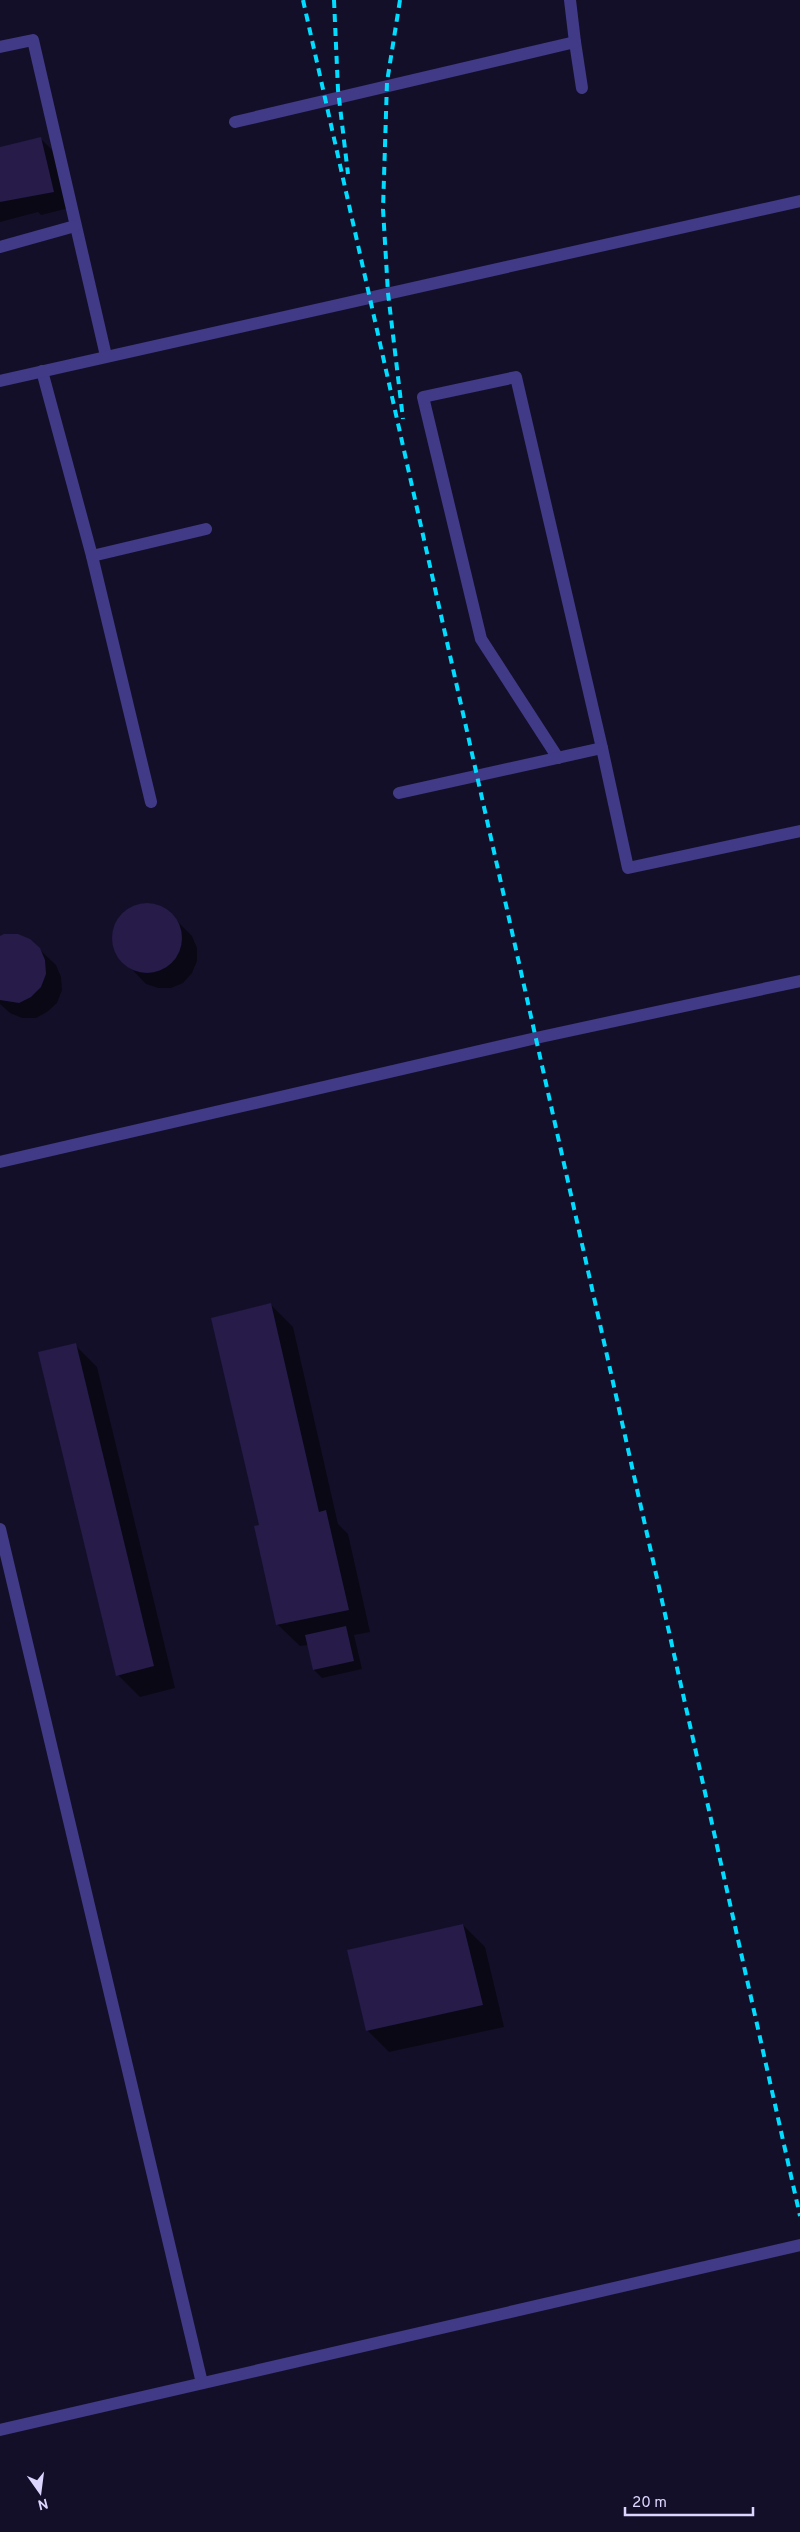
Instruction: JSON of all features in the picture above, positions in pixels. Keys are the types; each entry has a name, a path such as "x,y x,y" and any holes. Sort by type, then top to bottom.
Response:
{"lane":[{"path":"570,0 582,88"},
{"path":"0,46 33,40 106,356"},
{"path":"235,122 575,42"},
{"path":"0,381 800,201"},
{"path":"0,247 76,226"},
{"path":"42,371 92,556 151,802"},
{"path":"558,758 481,639 423,397 516,377 628,868 800,832"},
{"path":"92,556 206,529"},
{"path":"399,793 602,748"},
{"path":"0,1162 518,1042 800,981"},
{"path":"0,1529 202,2383"},
{"path":"0,2430 800,2245"}],"building":[{"path":"41,137 54,192 0,202 0,147"},
{"path":"147,903 166,909 176,919 182,938 176,957 166,967 147,973 128,967 118,957 112,938 118,919 128,909"},
{"path":"4,934 18,934 30,939 40,948 45,960 46,974 41,987 31,997 19,1003 0,1000 0,936"},
{"path":"271,1303 319,1512 326,1510 349,1610 276,1625 254,1526 259,1525 211,1318"},
{"path":"76,1343 154,1666 116,1676 38,1352"},
{"path":"346,1626 354,1661 313,1670 305,1635"},
{"path":"463,1924 483,2005 366,2031 347,1950"}],"railway":[{"path":"303,0 800,2216"},
{"path":"334,0 338,90 348,174"},
{"path":"400,0 387,82 383,209 388,293 403,419"}]}
